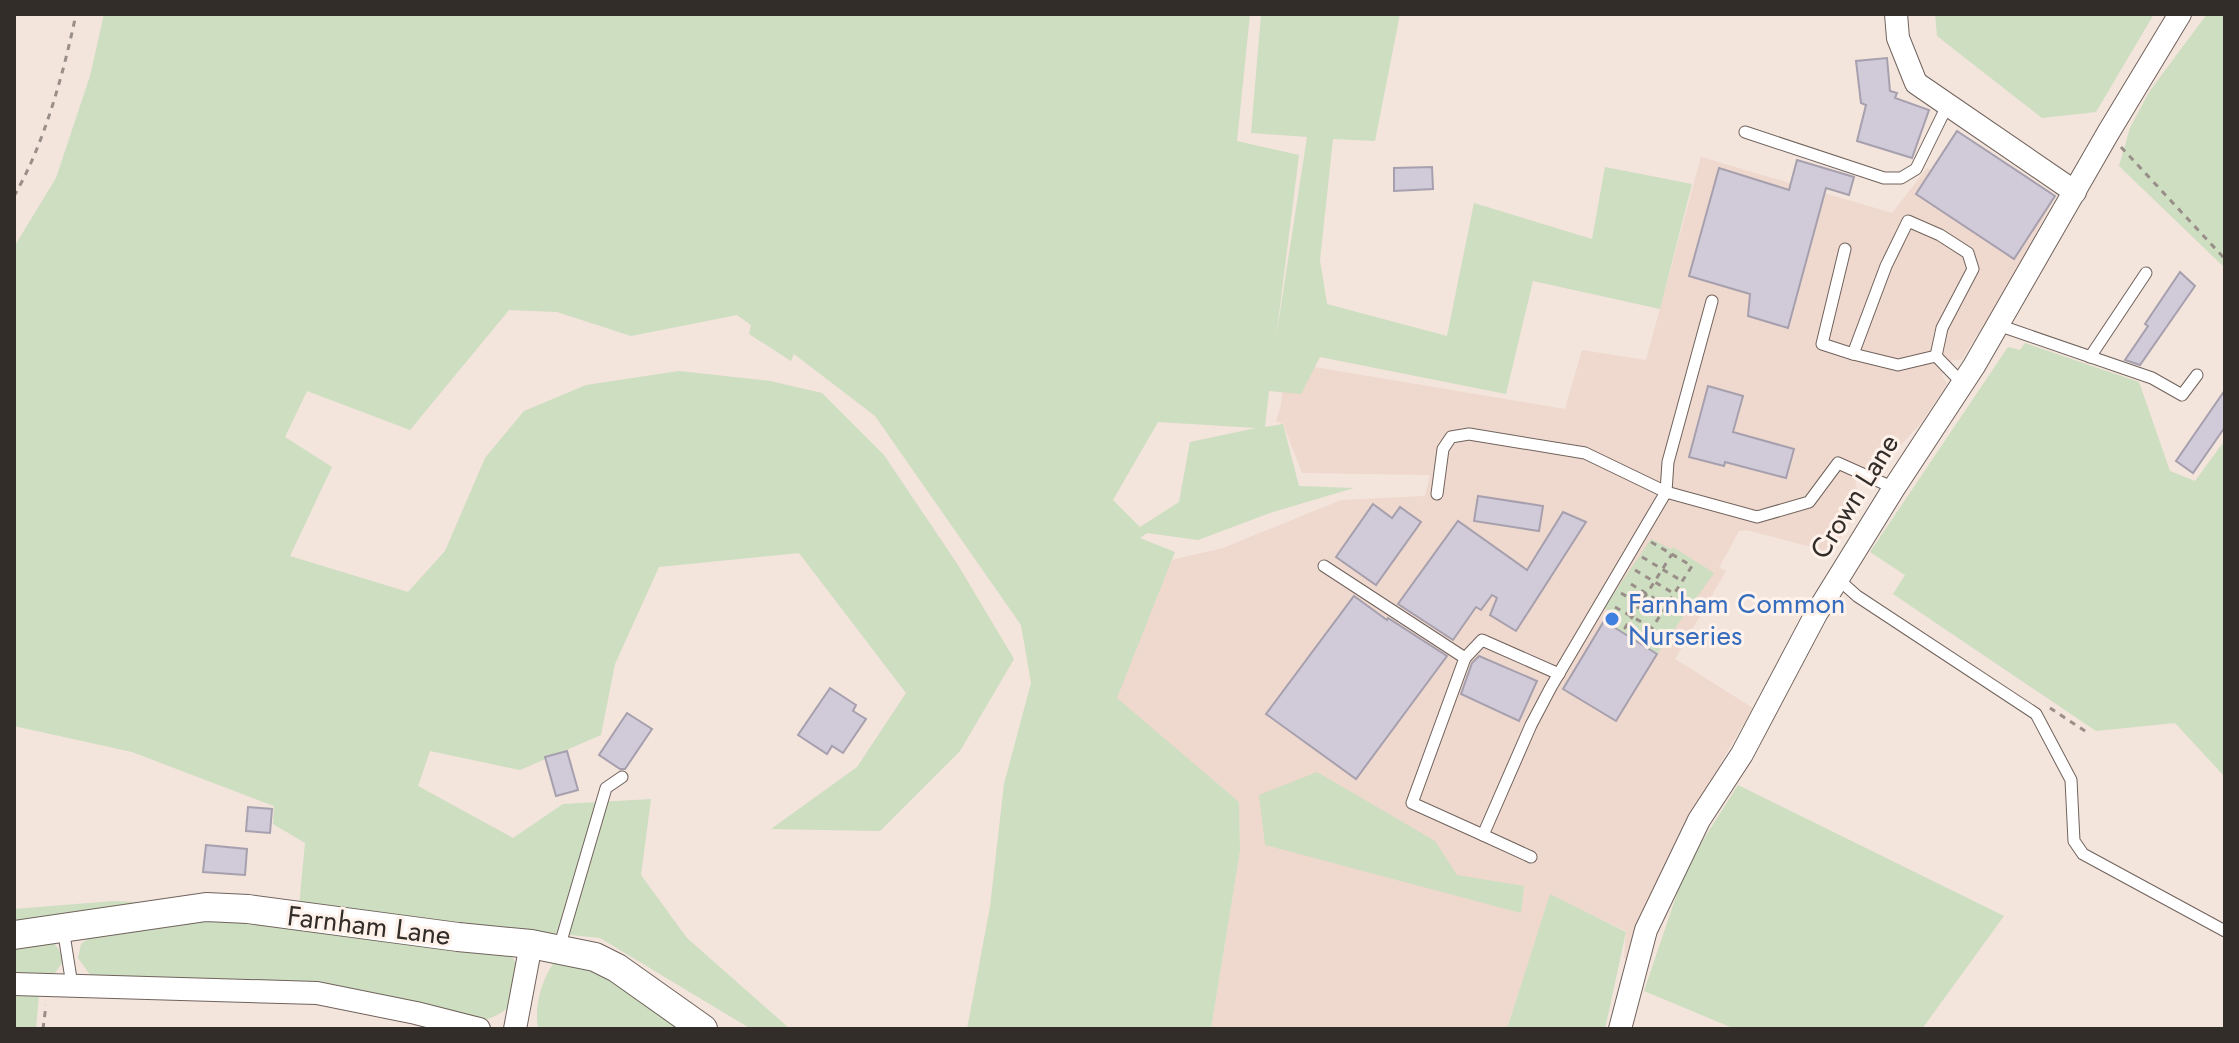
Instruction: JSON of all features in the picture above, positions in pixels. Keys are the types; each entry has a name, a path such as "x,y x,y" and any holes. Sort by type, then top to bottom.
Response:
{"street":[{"path":"1896,14 1898,38 1916,83 2075,192"},
{"name":"Crown Lane","path":"1620,1029 1646,930 1699,820 1742,754 1816,614 1998,325 2180,14"},
{"name":"Farnham Lane","path":"14,935 206,907 248,909 531,944 595,957 617,968 703,1029"},
{"path":"515,1029 531,944"},
{"path":"14,984 317,993 479,1029"}],"lane":[{"path":"1745,132 1884,178 1901,178 1916,169 1948,104"},
{"path":"1853,354 1886,266 1908,221 1940,235 1968,253 1973,269 1942,328 1936,356"},
{"path":"1845,249 1822,344 1898,365 1936,356"},
{"path":"2090,357 2146,273"},
{"path":"1483,835 1531,725 1666,492 1668,462 1712,301"},
{"path":"1998,325 2152,378 2182,395 2197,375"},
{"path":"1936,356 1962,383"},
{"path":"1437,494 1443,449 1451,437 1469,434 1585,453 1666,492 1757,517 1809,502 1838,463 1894,488"},
{"path":"1324,566 1465,658"},
{"path":"1838,579 1857,596 2036,714 2071,780 2074,841 2083,854 2225,931"},
{"path":"1531,857 1412,803 1465,658 1482,640 1559,674"},
{"path":"559,948 606,788 622,777"},
{"path":"63,928 72,985"}],"path":[{"path":"14,196 30,168 70,46 76,14"},
{"path":"2108,133 2225,259"},
{"path":"1641,537 1672,554 1692,566 1645,639 1625,628 1672,554"},
{"path":"1642,557 1682,581"},
{"path":"1635,570 1674,593"},
{"path":"1627,582 1667,605"},
{"path":"1621,593 1660,616"},
{"path":"1613,606 1652,628"},
{"path":"43,1029 45,985"}],"shaded area":[{"path":"1956,131 2055,196 2017,271 1962,359 1951,361 1942,375 1947,384 1921,423 1881,467 1867,466 1855,483 1861,499 1833,553 1747,530 1739,531 1719,568 1726,571 1675,659 1753,708 1679,834 1631,960 1624,958 1626,931 1550,895 1507,1029 1211,1029 1240,851 1239,802 1116,698 1172,560 1223,548 1341,500 1425,496 1430,475 1302,473 1283,424 1276,421 1281,405 1284,362 1565,409 1582,350 1646,360 1701,157 1892,213 1927,168 1931,170"}],"green space":[{"path":"104,14 1250,14 1237,141 1299,155 1276,338 1307,137 1251,133 1261,14 1400,14 1375,141 1333,139 1320,260 1327,304 1447,336 1474,203 1592,239 1605,167 1692,184 1660,309 1533,281 1506,394 1320,357 1301,394 1269,391 1265,427 1283,424 1299,486 1354,488 1273,512 1198,540 1147,533 1140,538 1175,552 1117,698 1239,802 1240,851 1211,1029 967,1029 990,907 1004,784 1031,683 1021,625 875,416 794,354 791,361 749,334 751,325 737,315 631,336 557,312 509,310 410,430 307,391 285,437 332,467 290,556 408,592 445,551 485,458 524,411 586,385 679,371 770,381 822,393 884,455 958,565 1014,659 960,751 880,831 771,829 857,767 906,693 799,553 659,567 615,664 601,735 520,770 430,751 418,786 513,838 563,804 651,799 641,875 687,938 790,1029 751,1029 600,938 299,907 305,843 273,824 274,806 132,752 14,726 14,247 56,178 90,76","holes":["1158,422 1256,428 1190,442 1179,502 1140,527 1113,500"]},
{"path":"1935,14 2154,14 2096,112 2042,118 1937,36"},
{"path":"2207,14 2225,14 2225,268 2119,166 2130,128 2149,92"},
{"path":"2025,343 2139,382 2170,471 2195,481 2225,440 2225,777 2175,723 2096,731 1893,594 1905,575 1870,552 2008,347 2020,350"},
{"path":"1651,539 1671,549 1673,547 1714,573 1657,654 1615,628 1621,617 1604,608"},
{"path":"1317,772 1435,841 1457,875 1524,886 1521,913 1265,845 1259,795"},
{"path":"1738,785 2004,916 1922,1029 1735,1029 1644,991 1686,867"},
{"path":"1550,894 1626,932 1605,1029 1507,1029"},
{"path":"113,901 191,904 14,930 14,909"},
{"path":"214,916 507,950 519,973 518,994 504,1011 480,1021 91,976 78,958 81,944 95,933"},
{"path":"14,942 55,944 62,955 62,963 54,974 14,977"},
{"path":"588,960 695,1029 538,1029 540,994 554,962"},
{"path":"14,995 39,995 36,1029 14,1029"}],"building":[{"path":"1887,58 1890,91 1897,93 1895,98 1929,110 1912,158 1857,141 1866,105 1861,103 1856,61"},
{"path":"1957,131 2055,196 2014,259 1916,194"},
{"path":"1797,160 1854,177 1849,195 1826,188 1788,328 1748,316 1750,294 1689,276 1719,168 1789,190"},
{"path":"1432,167 1433,189 1394,191 1394,168"},
{"path":"2180,272 2195,286 2140,365 2125,360 2148,326 2145,324"},
{"path":"1708,386 1743,396 1733,432 1794,449 1786,478 1725,462 1724,466 1689,457"},
{"path":"2225,390 2225,427 2193,473 2176,461"},
{"path":"1478,496 1543,506 1539,531 1474,521"},
{"path":"1373,504 1392,518 1400,507 1421,522 1376,585 1336,557"},
{"path":"1563,512 1586,522 1516,631 1490,615 1497,598 1492,595 1481,610 1476,607 1453,640 1398,604 1458,521 1527,570"},
{"path":"1354,596 1447,656 1356,779 1266,714"},
{"path":"1604,621 1657,654 1616,721 1563,689"},
{"path":"1479,656 1537,681 1519,721 1461,694 1472,663"},
{"path":"830,688 856,705 853,711 866,719 843,753 832,746 827,754 798,735"},
{"path":"627,713 652,729 625,769 620,769 599,755"},
{"path":"567,751 578,790 556,796 545,757"},
{"path":"248,807 272,809 270,833 246,831"},
{"path":"206,845 247,849 245,875 203,872"}],"place":[{"name":"Farnham Common Nurseries","path":"1612,619"}]}
